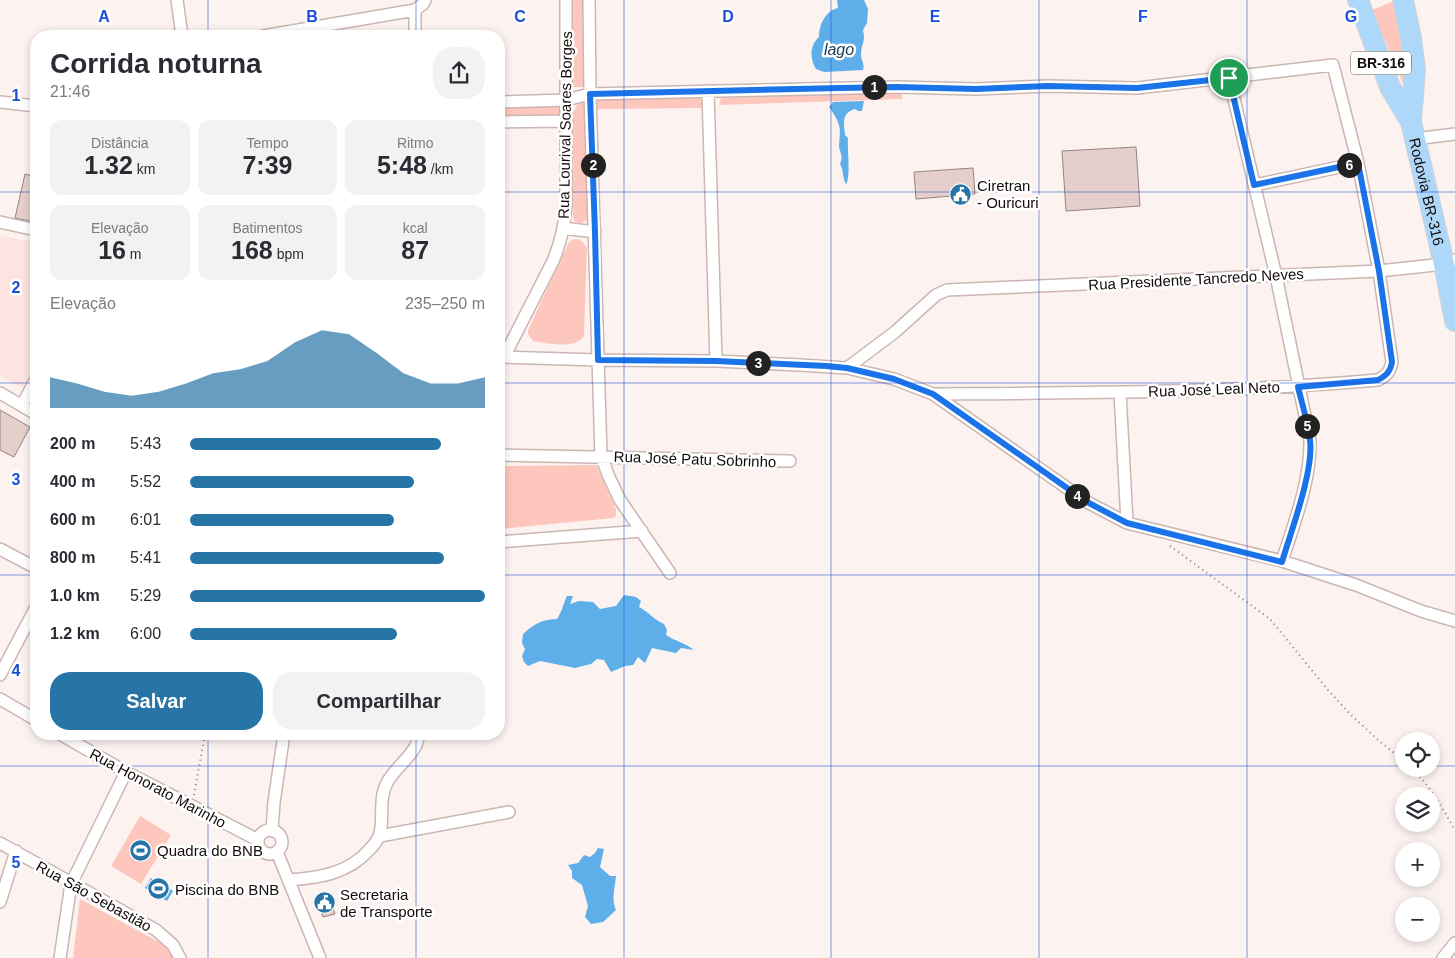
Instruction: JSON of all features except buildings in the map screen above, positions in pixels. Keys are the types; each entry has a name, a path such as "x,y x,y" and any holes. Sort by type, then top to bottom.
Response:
{"highway":[{"name":"BR-316","path":"1358,0 1390,88 1413,131"},
{"name":"BR-316","path":"1403,0 1415,70 1413,131"},
{"name":"Rodovia BR-316","path":"1413,131 1449,262 1455,321"}],"street":[{"path":"177,0 181,30"},
{"path":"298,30 415,10 426,0"},
{"name":"Rua Lourival Soares Borges","path":"505,349 558,249 563,228 566,204 566,0"},
{"path":"589,0 601,456 620,500 670,573"},
{"path":"415,10 415,30"},
{"path":"505,102 566,100 590,94 708,91 897,87 976,89 1048,86 1137,88 1334,65 1358,163 1379,271"},
{"path":"1229,78 1276,276 1310,440 1310,453 1298,510 1282,562"},
{"path":"708,91 716,361"},
{"path":"0,102 30,105"},
{"path":"505,122 567,121"},
{"path":"1413,131 1455,134"},
{"path":"1254,185 1358,163"},
{"path":"0,222 30,229"},
{"path":"563,228 595,232"},
{"name":"Rua Presidente Tancredo Neves","path":"847,368 895,332 936,295 947,290 1379,271 1449,262"},
{"name":"Rua José Leal Neto","path":"933,394 1120,392 1298,387 1378,380 1386,376 1392,362 1379,271"},
{"path":"505,357 716,361 847,368 894,379 933,394 1087,502 1127,523 1282,562 1356,585 1421,611 1455,621"},
{"path":"22,405 30,390"},
{"path":"1120,392 1127,523"},
{"path":"0,393 30,410"},
{"name":"Rua José Patu Sobrinho","path":"505,455 790,461"},
{"path":"505,542 642,531"},
{"path":"0,548 30,565"},
{"path":"0,675 30,618"},
{"path":"0,699 30,716"},
{"name":"Rua Honorato Marinho","path":"70,740 126,772 258,840"},
{"path":"272,830 283,740"},
{"path":"288,880 322,877 346,868 365,855 380,836 386,784 418,743 418,740"},
{"path":"60,958 71,884 126,772"},
{"path":"380,836 510,812"},
{"path":"272,830 281,838 281,846 274,854 266,853 260,848 258,840 265,831 272,830"},
{"name":"Rua São Sebastião","path":"0,843 156,930 173,945 180,958"},
{"path":"0,902 16,851"},
{"path":"277,852 320,958"},
{"path":"1443,958 1455,943"}],"path":[{"path":"1167,544 1270,619 1350,714 1395,754"},
{"path":"192,807 204,740"},
{"path":"1421,777 1439,801 1455,831"}],"shaded area":[{"path":"571,0 583,0 583,87 572,87"},
{"path":"1396,0 1411,103 1372,10"},
{"path":"902,92 902,99 719,105 721,98"},
{"path":"702,97 702,108 596,109 596,99"},
{"path":"583,103 588,109 588,219 581,223 575,222 573,218 573,112 578,104"},
{"path":"558,104 561,106 561,113 559,115 505,117 505,107"},
{"path":"0,236 30,241 30,374 22,388 0,376"},
{"path":"574,239 582,241 587,248 584,336 574,343 568,344 533,341 528,334 528,330 569,242"},
{"path":"596,465 616,509 616,516 613,518 505,528 505,466"},
{"name":"Quadra do BNB","path":"140,816 171,835 141,884 111,866"},
{"path":"80,899 172,949 174,958 73,958"}],"water":[{"name":"lago","path":"837,0 864,0 868,9 861,51 863,70 824,72 816,69 814,65 812,57 813,44 819,37 820,28 826,15 838,8"},
{"path":"864,101 862,111 855,109 847,113 844,119 845,135 848,138 849,169 846,184 840,164 842,158 839,148 839,125 829,107 833,102"},
{"path":"624,595 636,597 641,601 639,607 664,624 667,630 666,635 694,650 681,648 676,653 652,648 645,663 638,657 633,665 611,672 604,660 597,659 591,664 575,668 540,661 528,666 524,662 522,656 525,649 522,643 523,634 539,623 557,619 567,596 573,596 570,604 579,601 593,602 600,609 616,606"},
{"path":"598,848 604,849 600,867 610,876 616,876 614,898 616,910 603,922 591,924 585,917 588,906 582,885 572,878 572,871 568,865 578,863 584,855 590,857"},
{"name":"Piscina do BNB","path":"151,878 173,891 167,901 145,888"}],"place":[{"name":"Ciretran - Ouricuri","path":"961,194"},
{"name":"Quadra do BNB","path":"141,850"},
{"name":"Piscina do BNB","path":"159,889"},
{"name":"Secretaria de Transporte","path":"324,903"}],"route":[{"path":"1229,78 1254,185 1358,163 1379,271 1392,362 1386,376 1378,380 1298,387 1310,447 1307,471 1298,510 1282,562 1127,523 1087,502 933,394 894,379 847,368 826,366 716,361 598,360 590,94 897,87 944,89 1048,86 1137,88 1229,78"}]}
